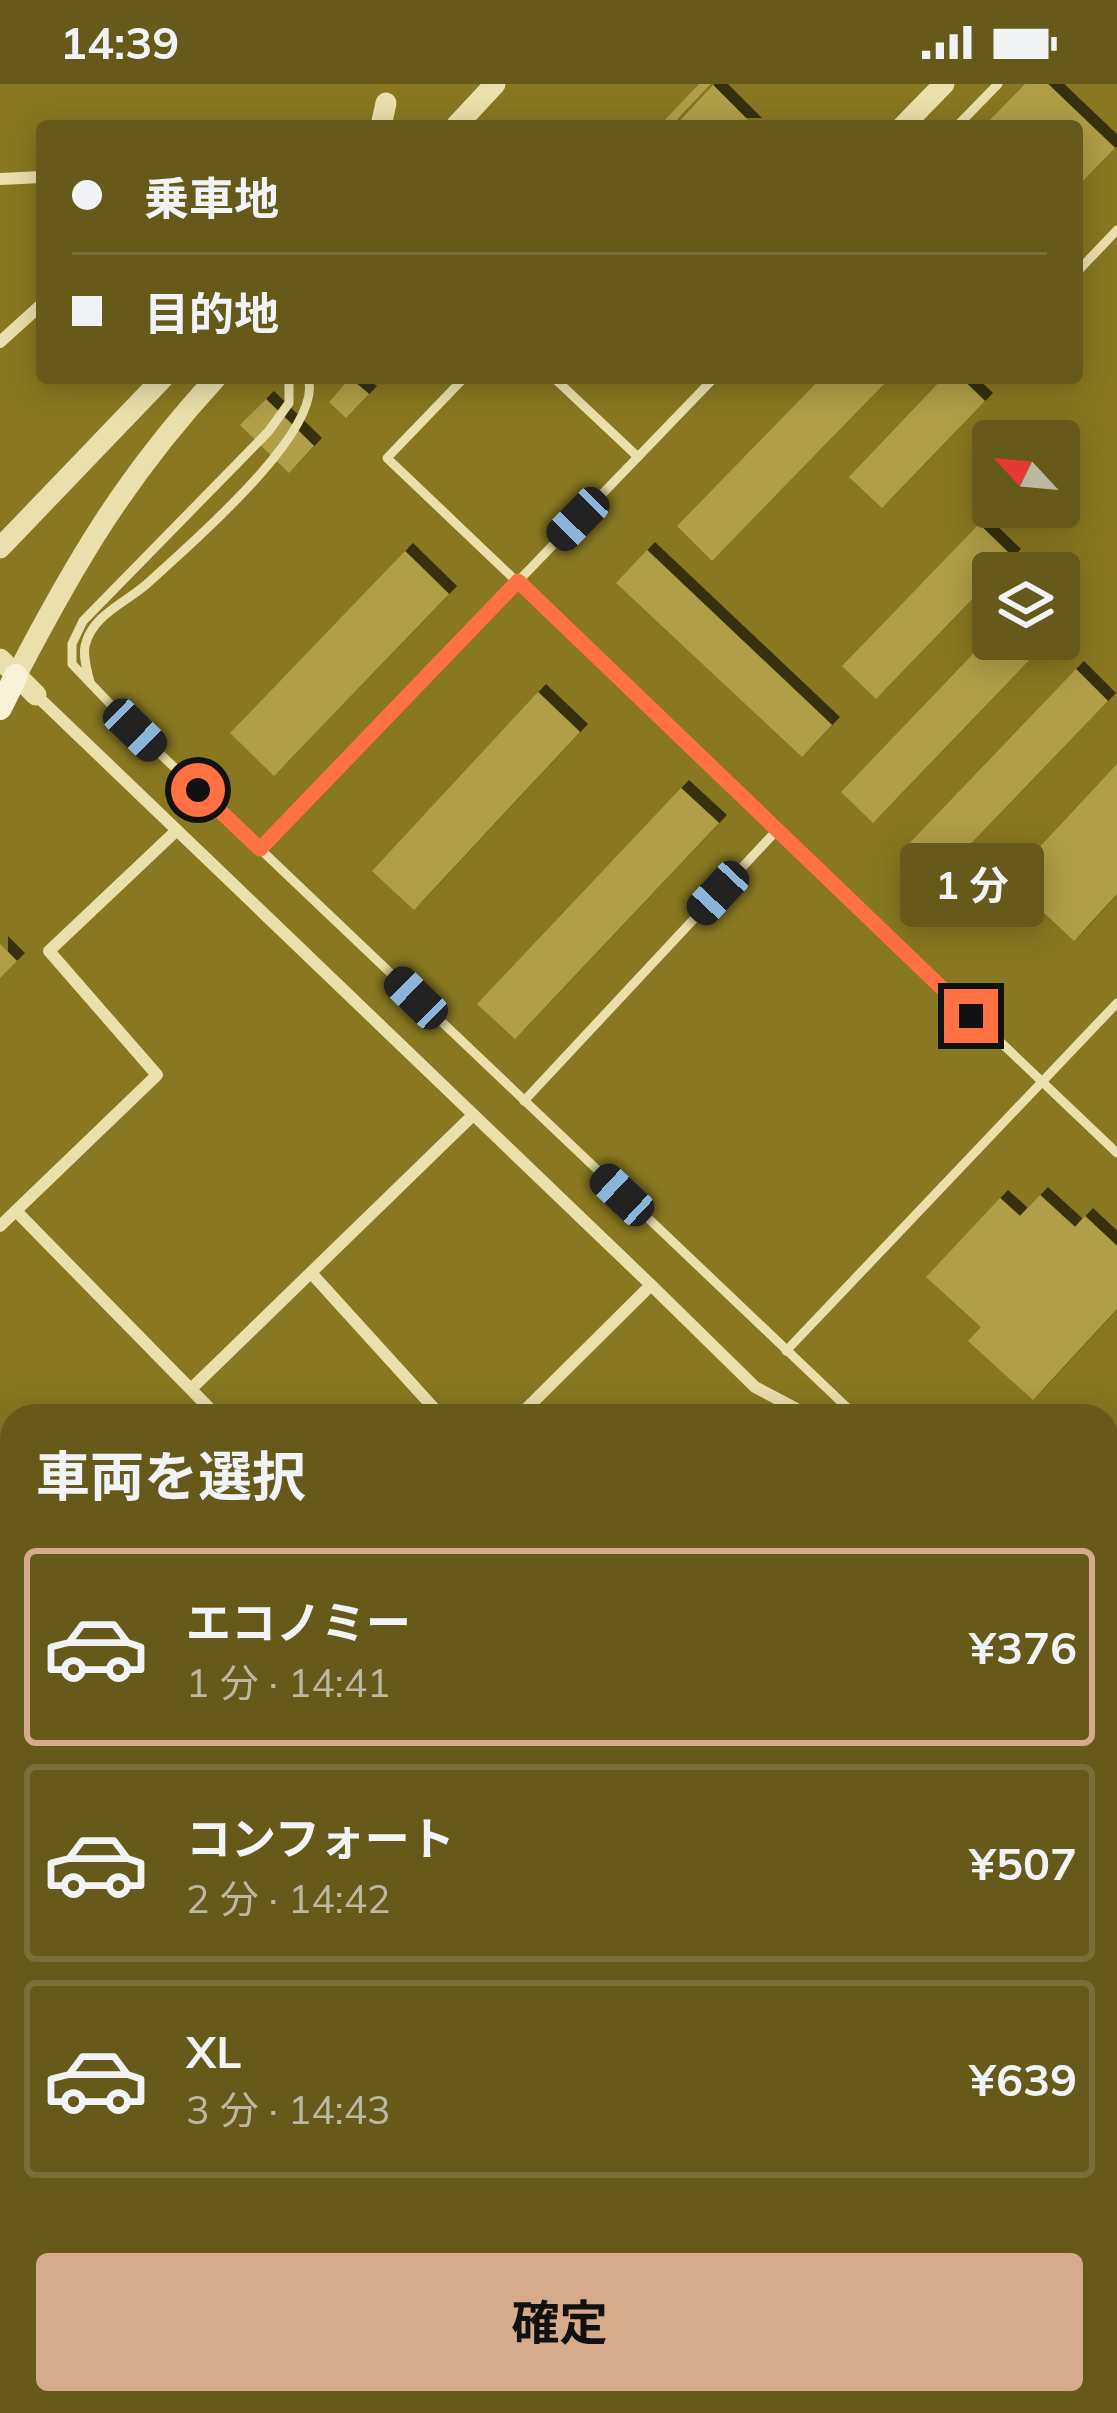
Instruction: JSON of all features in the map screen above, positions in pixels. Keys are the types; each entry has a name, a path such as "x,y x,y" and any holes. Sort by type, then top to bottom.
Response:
{"main road":[{"path":"0,708 8,668"}],"street":[{"path":"462,120 495,84"},
{"path":"909,120 944,84"},
{"path":"0,179 36,177"},
{"path":"0,343 36,310"},
{"path":"0,548 157,384"},
{"path":"211,384 121,491 8,668 754,1387 787,1404"},
{"path":"0,1226 157,1076 49,951 176,831"},
{"path":"192,1388 314,1275 471,1117"},
{"path":"16,1211 206,1404"},
{"path":"314,1275 430,1404"},
{"path":"531,1404 651,1285"}],"lane":[{"path":"963,120 998,84"},
{"path":"1083,266 1117,230"},
{"path":"289,384 289,403 268,432 83,621 72,644 72,664 843,1404"},
{"path":"91,684 85,644 95,626 146,586 284,448 304,419 307,384"},
{"path":"458,384 387,458 1117,1153"},
{"path":"560,384 638,457"},
{"path":"260,849 708,384"},
{"path":"524,1101 777,830"},
{"path":"787,1351 1117,1004"}],"building":[{"path":"699,84 711,84 677,120 665,120"},
{"path":"1025,84 1048,84 1115,148 1083,181 1083,120 990,120"},
{"path":"713,85 748,120 681,120"},
{"path":"345,384 357,384 369,394 346,418 329,402"},
{"path":"815,384 884,384 712,561 677,526"},
{"path":"937,384 967,384 985,401 882,508 849,477"},
{"path":"266,399 314,446 289,473 240,425"},
{"path":"975,528 983,528 1008,552 972,552 972,599 876,699 842,666"},
{"path":"647,550 832,725 802,757 616,583"},
{"path":"405,551 449,594 274,776 230,733"},
{"path":"972,655 972,660 1030,660 873,823 841,792"},
{"path":"1076,669 1108,701 936,880 904,849"},
{"path":"538,692 580,732 414,910 372,871"},
{"path":"1117,764 1117,894 1074,941 1009,880"},
{"path":"681,788 719,823 515,1039 477,1004"},
{"path":"0,944 17,961 0,978"},
{"path":"1040,1195 1075,1227 1085,1216 1117,1246 1117,1309 1033,1400 968,1341 981,1327 926,1277 1000,1198 1020,1216"}],"route":[{"path":"198,790 260,849 518,581 971,1016"}]}
